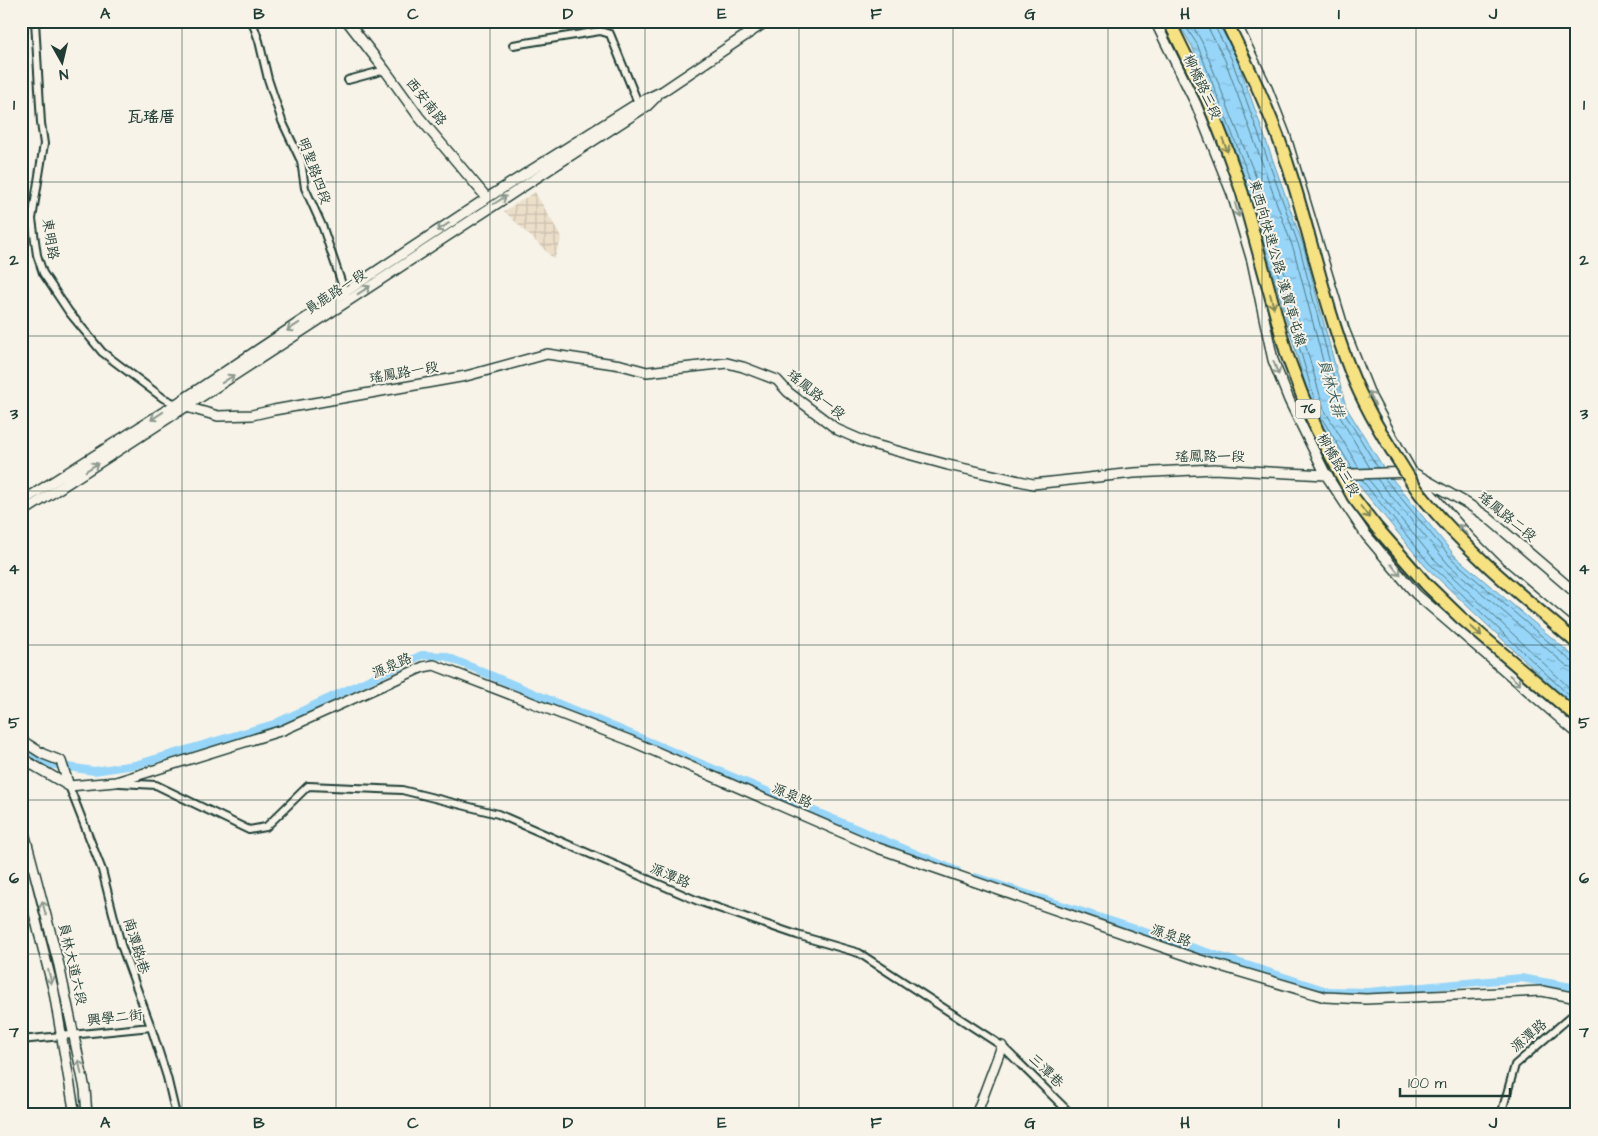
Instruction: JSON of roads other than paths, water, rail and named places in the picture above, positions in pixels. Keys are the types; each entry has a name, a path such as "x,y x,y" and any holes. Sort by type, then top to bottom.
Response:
{"highway":[{"name":"東西向快速公路 漢寶草屯線","path":"1169,21 1207,99 1242,192 1287,355 1299,388 1317,430 1353,497 1377,528 1426,584 1460,617 1577,717"},
{"path":"1226,21 1259,89 1292,176 1350,371 1364,402 1384,438 1420,494 1464,543 1577,643"}],"main road":[{"name":"西安南路","path":"347,21 419,117 487,198"},
{"name":"員鹿路一段","path":"21,512 188,406 487,198 638,103 663,90 767,21"},
{"name":"柳橋路三段","path":"1155,21 1196,104 1232,194 1252,261 1273,360 1289,400 1326,475 1366,535 1416,594 1577,733"},
{"path":"1235,21 1267,88 1285,134 1344,329 1371,397 1412,472 1458,525 1500,567 1577,633"},
{"name":"員鹿路一段","path":"21,502 501,200 647,106 663,90"},
{"name":"瑤鳳路一段","path":"176,404 218,416 252,415 466,376 547,354 621,365 648,372 727,362 777,380 788,392 838,430 868,443 948,465 1033,484 1134,473 1214,469 1326,475 1412,472"},
{"name":"瑤鳳路二段","path":"1412,472 1486,516 1577,594"},
{"name":"源泉路","path":"69,786 116,782 283,730 423,667 434,665 629,740 878,848 1197,959 1325,997 1366,999 1542,991 1577,998"},
{"path":"21,740 44,754 61,761 69,786"},
{"path":"21,758 69,786"},
{"path":"21,768 31,765"},
{"name":"員林大道六段","path":"21,821 59,965 85,1089 87,1115"},
{"name":"員林大道六段","path":"21,862 25,885 54,992 75,1115"},
{"path":"976,1115 1002,1046"}],"street":[{"name":"東明路","path":"35,21 40,123 44,144 32,219 37,254 44,273 69,312 102,352 163,398 176,404"},
{"name":"明聖路四段","path":"252,21 274,99 300,161 305,188 323,228 347,296"},
{"path":"513,45 600,31 610,34 638,103"},
{"path":"348,80 385,70"},
{"name":"源潭路","path":"116,782 156,785 249,830 266,828 308,786 402,790 498,814 698,901 797,935 859,953 1002,1046"},
{"name":"南潭路1巷","path":"69,786 102,870 121,945 151,1027 167,1077 176,1115"},
{"name":"源潭路","path":"1501,1115 1515,1065 1577,1011"},
{"name":"興學二街","path":"21,1040 151,1027"},
{"name":"三潭巷","path":"1002,1046 1072,1115"}],"water":[{"name":"員林大排","path":"1177,21 1217,21 1236,56 1304,248 1346,407 1385,470 1456,557 1577,659 1577,710 1425,566 1348,472 1314,414 1248,189 1192,46"}],"waterway":[{"path":"21,745 49,764 94,771 135,765 274,724 422,655 445,656 957,871"},
{"path":"975,877 1327,991 1368,992 1521,978 1577,988"}],"district":[{"name":"瓦瑤厝","path":"151,117"}]}
